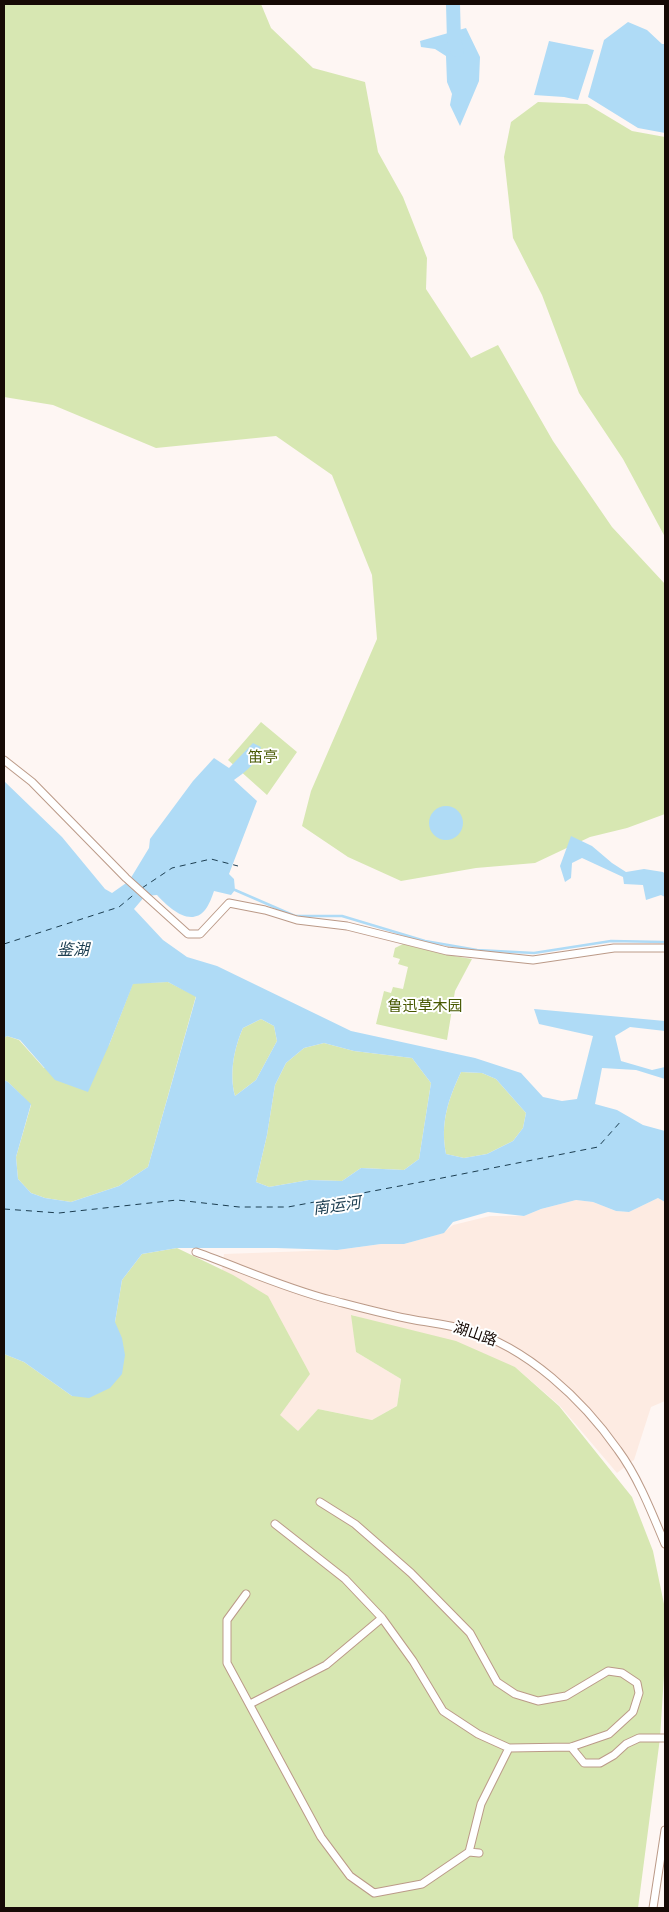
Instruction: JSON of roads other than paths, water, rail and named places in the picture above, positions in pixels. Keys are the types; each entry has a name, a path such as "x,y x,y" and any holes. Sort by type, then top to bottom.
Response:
{"street":[{"path":"4,760 32,782 126,878 188,934 200,934 229,903 265,910 297,920 347,926 447,951 533,960 614,948 665,948"},
{"name":"湖山路","path":"196,1252 233,1265 264,1279 329,1300 414,1320 468,1330 498,1341 526,1358 576,1399 619,1450 649,1505 665,1544"},
{"path":"276,1524 346,1579 382,1618 413,1661 443,1711 478,1734 509,1748 571,1747 609,1734 633,1712 639,1693 637,1682 622,1674 608,1671 566,1696 538,1701 515,1694 497,1682 470,1633 412,1572 355,1524 320,1502"},
{"path":"246,1594 227,1620 227,1663 321,1837 350,1876 374,1893 422,1884 469,1852 479,1853"},
{"path":"250,1704 326,1665 382,1618"},
{"path":"571,1747 584,1763 600,1763 626,1744 638,1738 665,1738"},
{"path":"469,1852 481,1804 509,1748"},
{"path":"653,1908 665,1830"}],"water":[{"path":"628,22 647,30 662,44 665,44 665,133 638,128 588,97 604,40"},
{"path":"466,28 480,57 479,81 460,126 450,105 452,94 447,82 446,56 435,49 421,47 420,41"},
{"path":"549,41 594,50 578,100 534,95"},
{"name":"鉴湖","path":"253,743 261,747 251,766 234,780 257,801 229,874 234,879 235,890 231,895 214,891 205,910 193,917 173,910 157,895 145,896 134,909 163,940 187,957 217,966 351,1031 475,1058 521,1073 543,1097 562,1101 577,1099 593,1036 539,1024 534,1009 665,1021 665,1031 630,1027 615,1036 621,1061 652,1070 665,1067 665,1079 636,1070 602,1068 595,1104 617,1110 643,1125 665,1131 665,1202 658,1198 629,1212 616,1211 593,1202 576,1200 541,1209 524,1216 488,1212 453,1222 444,1233 404,1244 381,1244 337,1250 177,1248 142,1254 122,1280 115,1322 122,1338 125,1355 122,1374 110,1388 89,1398 72,1396 24,1362 4,1354 4,1080 31,1104 16,1157 18,1179 31,1193 45,1198 71,1202 119,1186 148,1167 196,997 168,982 133,984 88,1092 55,1080 20,1040 7,1036 4,1038 4,781 62,837 105,889 112,893 129,881 149,848 150,839 193,781 214,758 229,768","holes":["261,1019 274,1026 277,1041 256,1080 235,1096 232,1079 235,1053 240,1036 243,1028","324,1043 354,1051 412,1058 431,1083 419,1159 404,1170 361,1168 342,1181 309,1180 269,1187 256,1182 267,1135 275,1085 286,1063 304,1048","461,1072 482,1073 496,1079 526,1113 523,1128 513,1141 487,1154 464,1158 446,1154 444,1143 446,1112"]},
{"path":"446,806 458,811 463,823 458,835 446,840 434,835 429,823 434,811"},
{"path":"571,836 592,846 626,872 644,869 663,872 665,874 665,897 661,895 646,900 643,885 624,884 623,877 582,858 572,863 571,878 565,882 560,866"}],"waterway":[{"path":"453,4 454,41 457,50"},
{"path":"235,890 295,916 342,916 425,941 477,950 534,953 611,941 665,942"}],"park label":[{"name":"笛亭","path":"263,758"},
{"name":"鲁迅草木园","path":"425,1007"}],"water label":[{"name":"南运河","path":"337,1207"}]}
